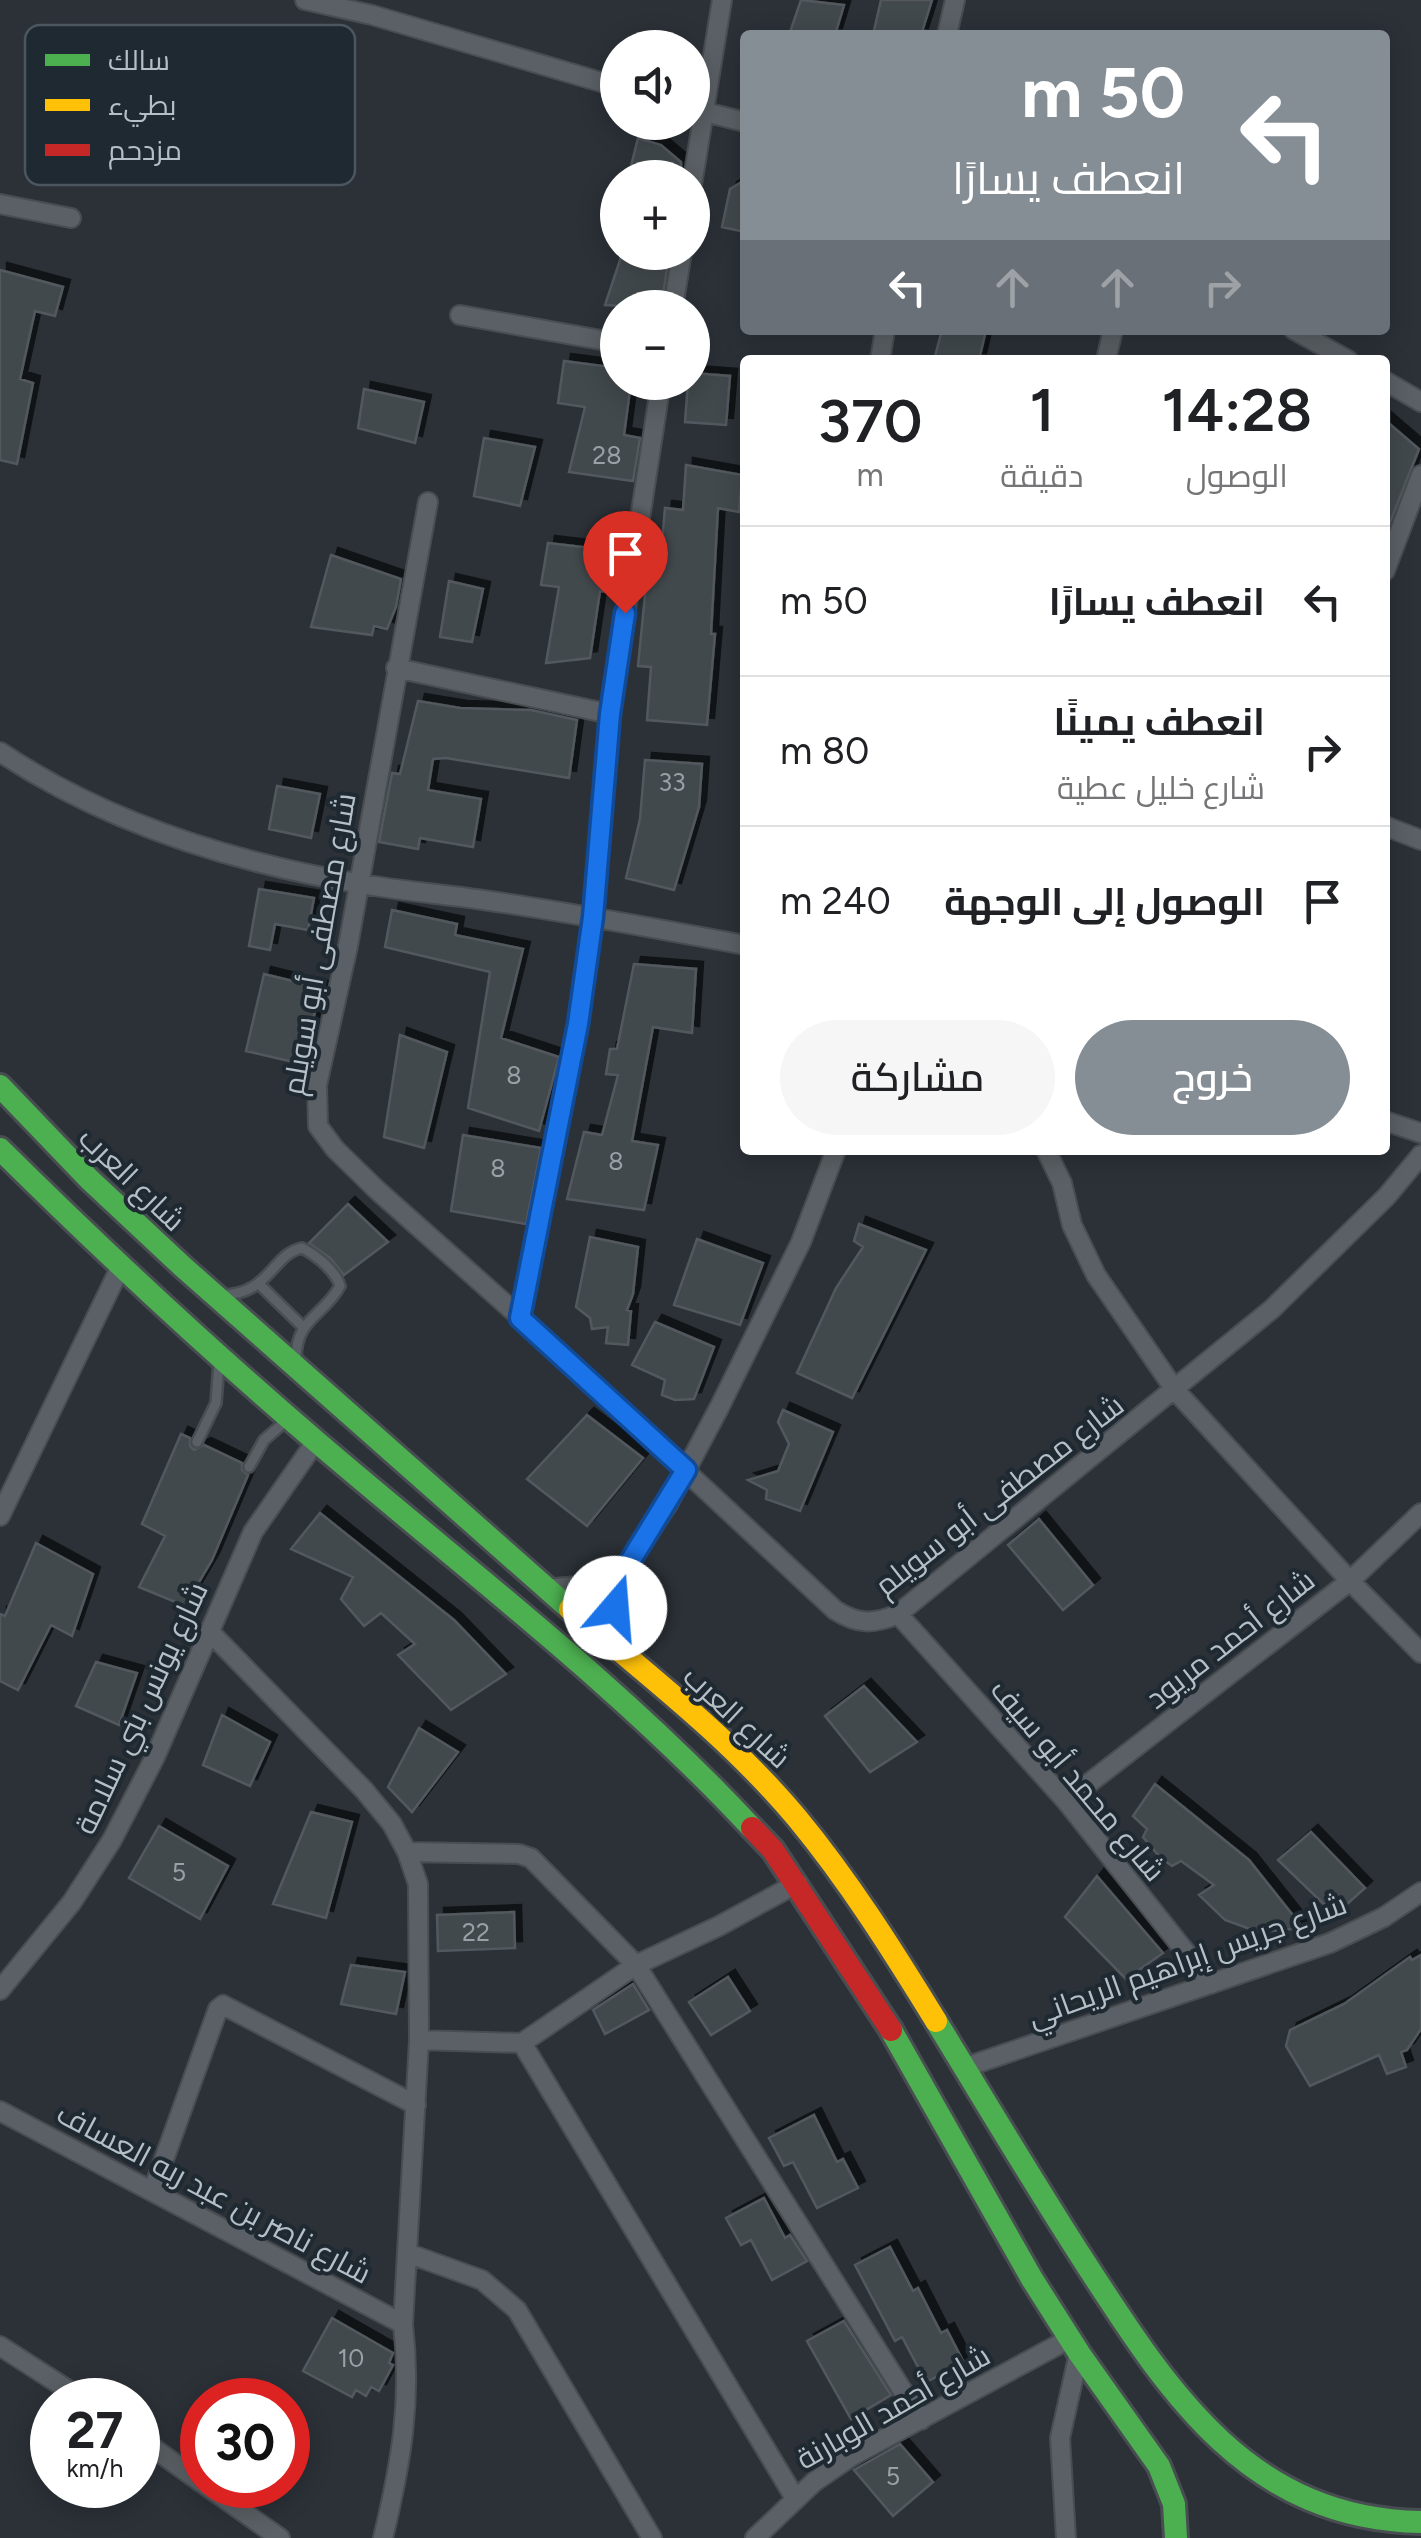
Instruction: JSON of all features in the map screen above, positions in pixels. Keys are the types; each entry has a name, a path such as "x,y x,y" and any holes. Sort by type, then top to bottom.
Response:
{"main road":[{"name":"شارع العرب","path":"0,1086 132,1224 732,1751 798,1821 825,1854 966,2067 1042,2198 1174,2394 1228,2450 1304,2499 1382,2521 1421,2522"},
{"path":"0,1149 120,1268 316,1441 550,1636 702,1774 773,1850 798,1883 908,2059 1074,2346 1165,2478 1174,2504 1176,2538"}],"street":[{"path":"305,0 372,15 600,81"},
{"path":"710,55 722,0"},
{"path":"949,30 955,0"},
{"path":"710,113 740,121"},
{"path":"0,204 71,218"},
{"path":"460,315 600,340"},
{"path":"1303,335 1339,355"},
{"path":"1390,384 1421,402"},
{"path":"520,1318 578,1024 593,917 610,714 658,400"},
{"path":"1390,558 1421,475"},
{"name":"شارع مصطفى أبو سويلم","path":"428,502 359,884 316,1085 318,1126 335,1150 377,1190 850,1620 881,1622 898,1614 1175,1390 1301,1282 1387,1196 1421,1155"},
{"path":"396,668 610,714"},
{"path":"0,752 67,792 161,835 359,884 593,917 740,944"},
{"path":"1390,828 1421,840"},
{"path":"1390,1123 1421,1133"},
{"path":"618,1650 615,1608 626,1568 686,1470 801,1242 834,1155"},
{"path":"1048,1155 1062,1183 1072,1225 1090,1262 1114,1305 1175,1390 1421,1653"},
{"path":"0,1516 120,1268"},
{"name":"شارع يونس بني سلامة","path":"0,1990 90,1876 141,1785 254,1532 316,1441"},
{"name":"شارع أحمد مريود","path":"1066,1801 1350,1581 1421,1513"},
{"path":"546,1588 587,1584 626,1568"},
{"name":"شارع محمد أبو سيف","path":"898,1614 1066,1801 1211,1984"},
{"path":"210,1632 364,1790 392,1824 418,1884 419,2040 402,2324 408,2368 401,2460 382,2538"},
{"path":"407,1852 531,1858 636,1965 921,2420"},
{"path":"419,2040 522,2043 636,1965 798,1883"},
{"name":"شارع جريس إبراهيم الريحاني","path":"966,2067 1348,1935 1421,1892"},
{"path":"152,2190 218,2009 223,2005 416,2105"},
{"path":"522,2043 795,2498"},
{"name":"شارع ناصر بن عبد ربه العساف","path":"0,2111 402,2324"},
{"path":"408,2253 482,2280 518,2310 652,2538"},
{"path":"0,2346 50,2378"},
{"path":"1066,2538 1060,2438 1074,2346"},
{"name":"شارع أحمد الوبارنة","path":"755,2538 795,2498 852,2456 1074,2346"},
{"path":"233,2508 262,2532 280,2538"}],"lane":[{"path":"211,1293 236,1294 259,1284 298,1248 306,1250 337,1278 339,1291 303,1327 296,1350 300,1373"},
{"path":"259,1284 303,1327"},
{"path":"197,1442 216,1403 219,1355"},
{"path":"249,1467 271,1431 290,1418"}],"building":[{"path":"801,0 844,5 836,30 791,30"},
{"path":"881,0 932,0 923,30 874,30"},
{"path":"638,140 645,140 661,145 679,160 632,160"},
{"path":"740,183 740,231 722,227 730,189"},
{"path":"0,270 63,287 55,316 35,311 20,379 33,383 17,464 0,460"},
{"path":"617,270 667,270 664,290 610,290"},
{"path":"941,335 985,335 980,355 935,355"},
{"path":"564,361 600,366 600,400 629,400 624,435 640,438 633,481 569,472 585,407 558,403"},
{"path":"710,374 730,376 726,425 685,422 687,400 710,400"},
{"path":"364,389 424,402 415,443 358,428"},
{"path":"1390,424 1419,449 1390,522"},
{"path":"484,438 535,447 520,506 474,496"},
{"path":"686,465 740,475 739,512 718,508 711,634 715,634 707,725 647,720 651,667 638,666 647,575 659,576 665,508 683,510"},
{"path":"548,543 617,551 611,592 600,591 590,658 546,663 559,587 541,585"},
{"path":"331,555 401,579 387,629 374,626 372,635 311,627"},
{"path":"449,581 483,589 472,642 440,637"},
{"path":"418,701 460,708 531,710 577,720 569,778 433,759 428,790 481,799 473,847 420,838 418,849 379,842 392,773 400,774"},
{"path":"645,760 702,764 699,807 674,890 626,878 640,819"},
{"path":"277,786 320,794 311,838 269,829"},
{"path":"259,889 314,898 308,930 275,924 270,950 249,946"},
{"path":"392,910 457,924 455,935 523,949 501,1038 559,1057 539,1131 468,1108 490,972 385,947"},
{"path":"634,964 696,969 692,1033 653,1027 632,1141 658,1145 644,1210 567,1199 584,1132 602,1135 618,1075 606,1074 610,1049 617,1049"},
{"path":"264,974 321,988 302,1064 246,1051"},
{"path":"400,1035 447,1052 424,1148 384,1137"},
{"path":"463,1135 541,1148 526,1224 451,1211"},
{"path":"348,1204 388,1242 344,1275 330,1258 309,1243"},
{"path":"859,1224 926,1250 852,1398 797,1373 836,1288 863,1247 854,1241"},
{"path":"590,1237 638,1247 633,1294 627,1310 631,1311 628,1345 606,1343 608,1327 592,1329 590,1318 576,1307"},
{"path":"697,1239 763,1263 740,1325 674,1305"},
{"path":"655,1322 714,1347 694,1399 675,1400 662,1395 665,1380 632,1365"},
{"path":"783,1410 833,1432 800,1511 766,1499 767,1490 748,1480 778,1471 789,1444 778,1422"},
{"path":"587,1415 643,1458 587,1526 527,1479"},
{"path":"181,1434 190,1438 194,1450 204,1445 242,1463 242,1470 248,1475 212,1560 185,1606 139,1587 165,1536 142,1524"},
{"path":"320,1513 454,1620 506,1674 451,1710 398,1655 415,1644 381,1613 364,1626 341,1599 353,1577 291,1549"},
{"path":"1039,1519 1093,1585 1063,1610 1008,1545"},
{"path":"36,1543 93,1574 72,1636 51,1625 18,1690 0,1681 0,1614 5,1616"},
{"path":"96,1662 137,1673 119,1725 76,1706"},
{"path":"864,1686 917,1742 870,1772 825,1716"},
{"path":"222,1715 270,1742 250,1786 203,1765"},
{"path":"419,1728 458,1752 412,1812 388,1787"},
{"path":"1155,1784 1249,1860 1303,1928 1258,1932 1225,1920 1199,1895 1214,1885 1181,1861 1172,1866 1159,1856 1143,1837 1147,1829 1133,1816"},
{"path":"311,1812 352,1822 326,1918 273,1904"},
{"path":"159,1826 228,1866 200,1919 129,1878"},
{"path":"1311,1832 1365,1888 1335,1915 1278,1860"},
{"path":"1097,1876 1163,1953 1126,1979 1065,1917"},
{"path":"514,1912 515,1948 438,1951 437,1915"},
{"path":"1421,1955 1421,2029 1407,2050 1401,2052 1406,2067 1387,2074 1379,2055 1310,2086 1286,2046 1290,2030 1344,2004 1410,1957 1412,1960"},
{"path":"351,1965 405,1972 396,2014 341,2004"},
{"path":"728,1977 750,2011 711,2035 689,2002"},
{"path":"633,1984 649,2010 605,2034 593,2010"},
{"path":"814,2115 837,2162 843,2159 858,2188 817,2208 793,2162 784,2166 769,2138"},
{"path":"764,2198 785,2238 790,2235 807,2261 772,2280 751,2240 741,2245 726,2218"},
{"path":"890,2247 913,2291 918,2288 941,2333 947,2330 964,2363 926,2382 902,2337 895,2341 855,2265"},
{"path":"332,2318 393,2353 389,2363 393,2365 379,2391 371,2387 366,2396 356,2390 352,2397 303,2371"},
{"path":"844,2321 891,2395 851,2419 807,2341"},
{"path":"900,2444 933,2482 893,2516 854,2470"}],"traffic: fast":[{"path":"0,1086 89,1179 182,1266 570,1609"},
{"path":"0,1149 235,1371 595,1677 752,1828"},
{"path":"936,2021 1116,2309 1182,2400 1219,2439 1260,2472 1307,2498 1360,2515 1421,2522"},
{"path":"891,2030 1032,2279 1159,2466 1174,2504 1176,2538"}],"traffic: slow":[{"path":"570,1609 745,1761 797,1818 852,1891 936,2021"}],"traffic: jam":[{"path":"752,1828 773,1850 891,2030"}],"route":[{"path":"615,1608 626,1568 686,1470 520,1318 578,1024 593,917 610,714 625,613"}]}
